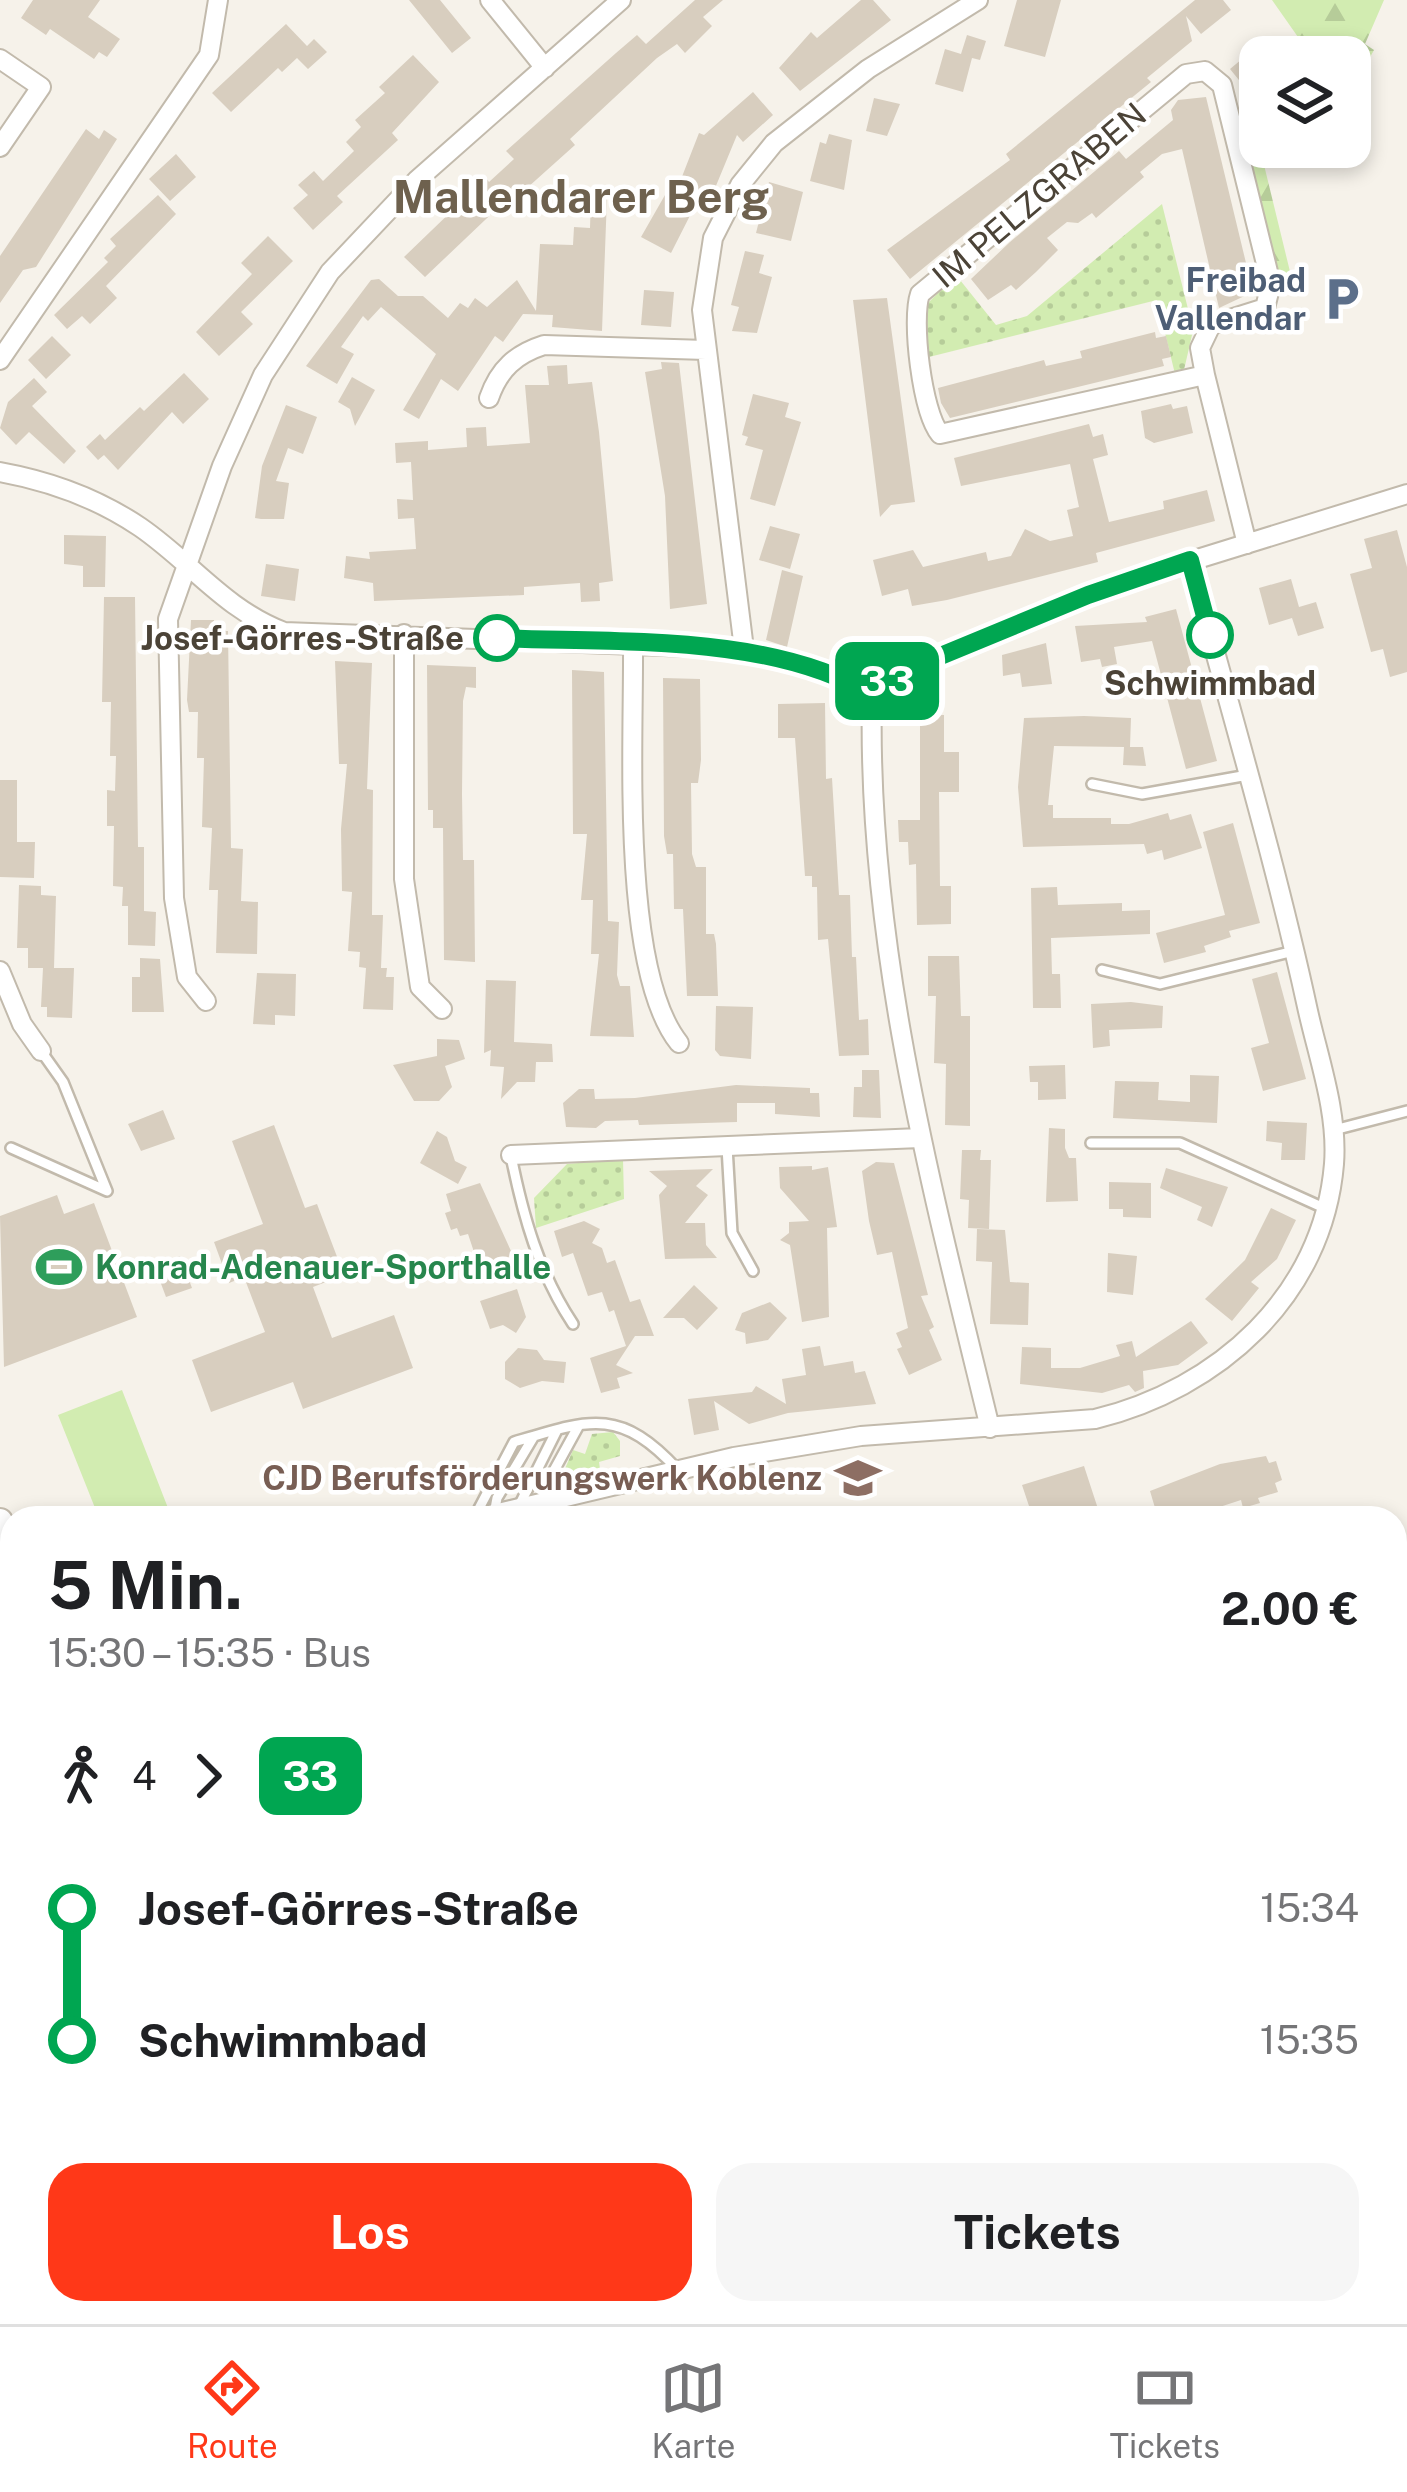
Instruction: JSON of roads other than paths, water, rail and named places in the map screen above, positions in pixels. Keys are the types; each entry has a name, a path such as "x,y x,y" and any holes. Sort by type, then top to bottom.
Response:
{"street":[{"path":"0,360 209,55 218,0"},
{"path":"490,0 545,68"},
{"path":"206,1001 188,977 174,898 168,814 168,619 263,375 304,305 417,180 621,0"},
{"path":"743,650 706,350 705,276 713,238 740,185 774,143 972,1"},
{"path":"0,58 41,87 0,147"},
{"name":"IM PELZGRABEN","path":"1205,375 940,434 930,412 915,309 920,293 1186,74 1205,71 1222,85 1271,297 1255,313 1210,325 1200,348 1247,544"},
{"path":"489,398 505,368 522,352 544,345 706,350"},
{"path":"0,472 76,492 109,508 142,528 253,620 284,632 743,650 839,675 872,695"},
{"path":"990,1428 920,1138 877,870 872,695 892,676 1190,560 1407,494"},
{"path":"527,1506 679,1470 861,1436 1095,1419 1164,1398 1192,1383 1252,1338 1278,1308 1314,1244 1324,1208 1334,1130 1295,951 1190,560"},
{"path":"404,634 404,879 420,987 442,1009"},
{"path":"633,645 635,850 659,1018 679,1043"},
{"path":"0,971 22,1024 41,1051"},
{"path":"511,1155 920,1138"}],"lane":[{"path":"1092,784 1142,794 1183,791 1248,775"},
{"path":"1102,970 1160,984 1295,951"},
{"path":"11,1148 106,1191 63,1082 41,1051"},
{"path":"1334,1130 1407,1111"},
{"path":"1091,1143 1180,1143 1324,1208"},
{"path":"727,1147 732,1233 753,1270"},
{"path":"511,1155 521,1204 549,1288 573,1324"},
{"path":"486,1506 514,1442 579,1425 606,1420 626,1429 679,1470"},
{"path":"544,1502 545,1487 579,1425"},
{"path":"519,1506 522,1492 556,1430"},
{"path":"490,1506 534,1436"}],"place":[{"name":"Freibad Vallendar","path":"1342,299"},
{"name":"Schwimmbad","path":"1210,635"},
{"name":"Josef-Görres-Straße","path":"497,638"},
{"name":"Konrad-Adenauer-Sporthalle","path":"59,1267"},
{"name":"CJD Berufsförderungswerk Koblenz","path":"858,1478"}],"district":[{"name":"Mallendarer Berg","path":"581,196"}]}
